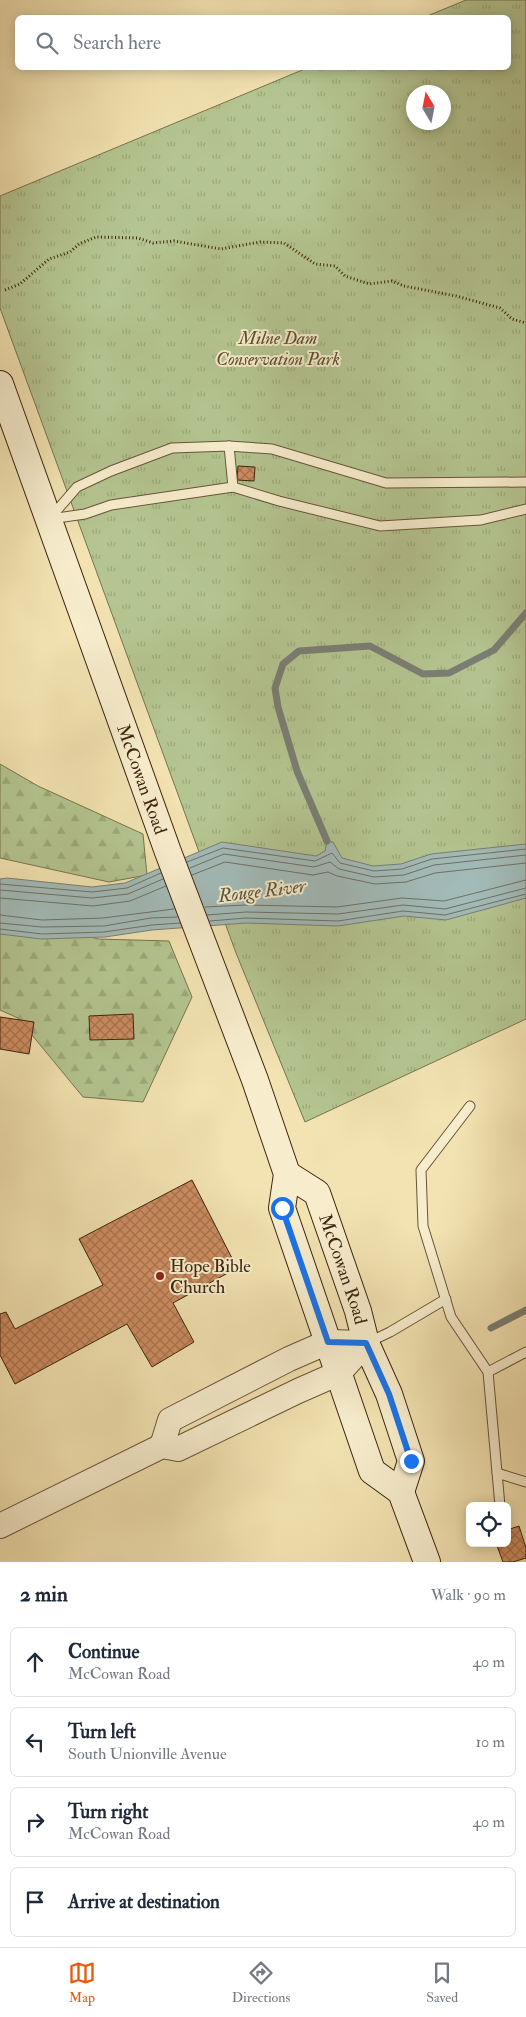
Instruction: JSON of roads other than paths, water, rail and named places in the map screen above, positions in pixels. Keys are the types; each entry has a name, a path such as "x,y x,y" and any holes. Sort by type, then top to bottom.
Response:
{"main road":[{"name":"McCowan Road","path":"0,384 168,852 211,961 288,1174 282,1208 372,1472 402,1492 411,1461 389,1394 366,1343 358,1311 316,1193 288,1174"},
{"path":"402,1492 427,1562"}],"street":[{"path":"162,1446 170,1420 289,1359 328,1342 366,1343"},
{"path":"0,1526 162,1446 178,1449 298,1390 339,1373 366,1343"}],"lane":[{"path":"229,446 234,487"},
{"path":"50,519 77,487 110,471 172,448 229,446 272,449 386,483 526,482"},
{"path":"50,519 85,514 111,505 234,487 279,501 380,526 481,520 526,509"},
{"path":"470,1106 420,1170 423,1226 451,1317 488,1372 500,1502"},
{"path":"366,1343 390,1332 446,1299"},
{"path":"488,1372 526,1352"},
{"path":"497,1473 526,1482"}],"water":[{"name":"Rouge River","path":"327,841 333,842 342,858 373,866 401,864 431,854 526,844 526,898 446,920 404,916 338,926 246,923 152,930 105,937 41,939 0,934 0,879 7,878 92,887 125,883 222,842 316,856 325,851"}],"waterway":[{"path":"327,841 297,771 278,707 275,688 283,664 299,651 370,646 423,674 449,673 494,650 526,613"},
{"path":"491,1328 526,1310"}],"place":[{"name":"Hope Bible Church","path":"160,1276"}],"park label":[{"name":"Milne Dam Conservation Park","path":"278,348"}]}
